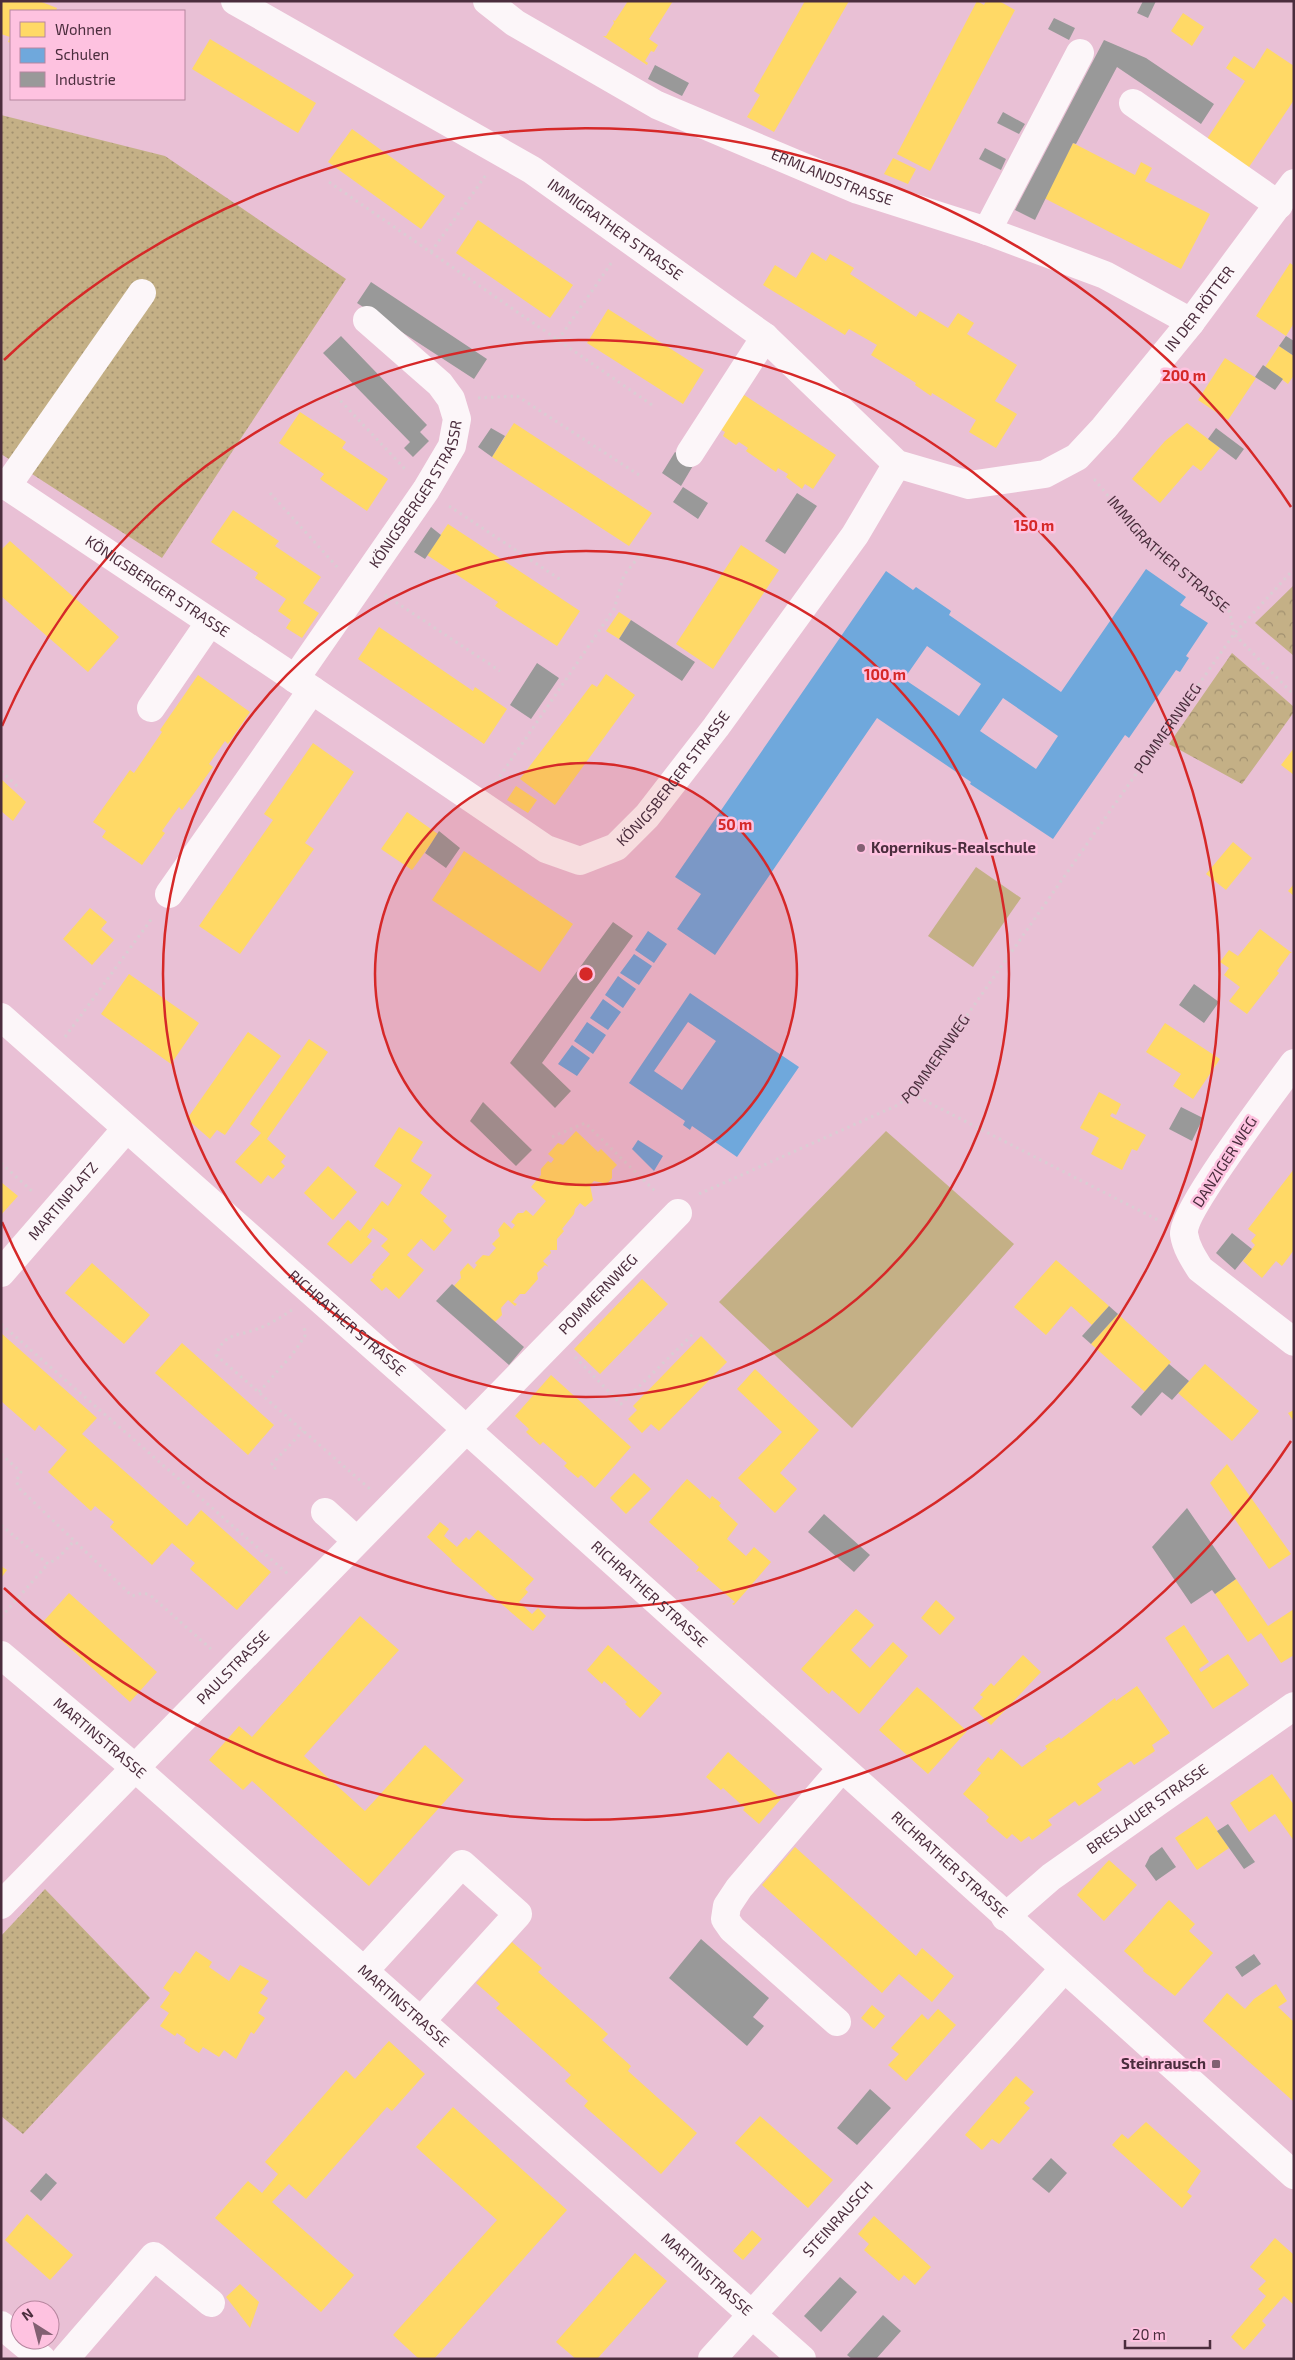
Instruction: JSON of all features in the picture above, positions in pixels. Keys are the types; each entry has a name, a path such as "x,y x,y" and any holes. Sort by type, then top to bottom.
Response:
{"street":[{"name":"ERMLANDSTRASSE","path":"487,1 515,23 657,105 858,190 987,231 1105,275 1191,322"},
{"name":"IMMIGRATHER STRASSE","path":"239,2 532,170 766,338 897,464 969,485"},
{"path":"987,231 1080,54"},
{"path":"1132,103 1286,194"},
{"name":"IN DER RÖTTER","path":"969,485 1045,474 1077,457 1104,428 1191,322 1286,194"},
{"path":"4,484 142,293"},
{"name":"KÖNIGSBERGER STRASSR","path":"304,684 361,585 426,490 452,446 457,419 451,399 440,384 367,320"},
{"path":"690,453 766,338"},
{"name":"KÖNIGSBERGER STRASSE","path":"4,484 304,684 546,850 580,861 616,847 647,816 716,727 855,535 897,464"},
{"path":"151,708 210,622"},
{"path":"169,894 304,684"},
{"name":"RICHRATHER STRASSE","path":"1,1017 126,1128 309,1298 466,1429 1063,1970 1294,2175"},
{"name":"DANZIGER WEG","path":"1184,1232 1200,1196 1294,1063"},
{"name":"MARTINPLATZ","path":"1,1273 126,1128"},
{"name":"POMMERNWEG","path":"466,1429 678,1213"},
{"path":"1184,1232 1190,1252 1200,1269 1294,1342"},
{"name":"PAULSTRASSE","path":"1,1905 466,1429"},
{"path":"325,1512 356,1540"},
{"name":"MARTINSTRASSE","path":"1,1655 134,1767 753,2313 802,2359"},
{"name":"BRESLAUER STRASSE","path":"1005,1917 1051,1878 1294,1706"},
{"path":"837,2022 732,1929 725,1919 727,1906 738,1888 840,1768"},
{"path":"364,1971 462,1864 518,1914 421,2021"},
{"name":"STEINRAUSCH","path":"712,2359 1063,1970"},
{"path":"65,2359 154,2256 211,2304"},
{"path":"1,2325 42,2359"}],"path":[{"path":"431,252 502,152"},
{"path":"329,182 652,405"},
{"path":"558,340 628,239"},
{"path":"336,396 426,490 561,580"},
{"path":"451,399 518,396 639,475"},
{"name":"IMMIGRATHER STRASSE","path":"1077,457 1146,541 1230,612 1234,634 1294,696"},
{"path":"270,493 361,585 500,671"},
{"path":"480,806 614,609 624,576 641,554"},
{"name":"POMMERNWEG","path":"678,1213 700,1193 898,1105 912,1094 1234,634 1294,569"},
{"path":"1,771 18,787"},
{"path":"70,1030 169,894"},
{"path":"912,1094 1184,1232"},
{"path":"552,1136 584,1123 678,1213"},
{"path":"1,1163 55,1211"},
{"path":"259,1392 292,1355 305,1336 309,1298"},
{"path":"309,1298 257,1329 233,1335 220,1343 216,1354 390,1506"},
{"path":"1,1324 307,1590"},
{"path":"555,1337 621,1404 695,1332"},
{"path":"276,1469 271,1465 304,1431"},
{"path":"1,1454 21,1472 16,1481 20,1489 132,1596 143,1593 150,1595 231,1668"},
{"path":"1,1525 48,1564"},
{"path":"1,1617 48,1564 59,1557 74,1540"}],"green space":[{"path":"1,115 165,156 346,279 162,558 1,454"},
{"path":"1294,585 1294,656 1255,623"},
{"path":"1232,653 1294,707 1294,712 1242,784 1169,744"},
{"path":"976,867 1021,898 973,967 928,936"},
{"path":"886,1131 1014,1244 852,1428 719,1302"},
{"path":"45,1889 150,1998 23,2134 1,2116 1,1936"}],"building: Wohnen":[{"path":"1,1 39,1 57,8 56,10 10,10 10,37 1,34"},
{"path":"628,1 673,1 649,39 658,45 654,52 651,51 645,61 648,63 647,65 603,36 606,36 614,23 613,20 615,21"},
{"path":"805,1 849,1 774,132 747,117 760,95 754,91"},
{"path":"977,1 984,5 986,1 999,1 1015,10 930,171 897,154"},
{"path":"1183,13 1204,27 1192,46 1171,31"},
{"path":"210,39 316,103 298,133 192,69"},
{"path":"1267,48 1294,66 1294,100 1245,173 1203,145 1245,81 1226,68 1234,56 1254,69"},
{"path":"352,129 445,196 421,229 328,162"},
{"path":"1073,143 1135,175 1141,162 1152,168 1145,181 1210,214 1181,269 1044,198"},
{"path":"893,158 916,169 908,184 884,174"},
{"path":"478,220 573,285 550,318 456,253"},
{"path":"812,252 826,261 830,254 854,268 850,274 916,317 920,311 948,328 958,313 974,323 967,334 1017,365 995,401 1017,414 996,448 969,432 976,420 932,393 931,396 915,385 916,383 871,355 877,345 849,329 845,335 763,285 775,265 796,278"},
{"path":"1290,263 1294,266 1294,323 1286,336 1256,316"},
{"path":"608,309 704,370 683,404 587,343"},
{"path":"1279,346 1294,356 1294,375 1288,384 1265,367"},
{"path":"1225,358 1256,378 1228,420 1198,400"},
{"path":"741,393 836,455 813,489 805,484 802,489 786,477 788,474 778,468 776,472 746,451 748,448 739,442 736,445 723,436 725,432 718,428"},
{"path":"300,412 346,442 342,448 388,479 367,511 320,479 324,474 279,443"},
{"path":"514,423 652,513 629,546 492,457"},
{"path":"1187,423 1220,448 1201,471 1193,465 1160,503 1132,479 1165,441"},
{"path":"233,510 279,541 275,546 321,577 303,603 319,613 302,638 286,628 291,620 278,611 286,599 255,578 258,573 211,542"},
{"path":"448,524 580,611 557,646 495,606 498,602 427,555"},
{"path":"10,541 119,637 88,672 1,596 1,550"},
{"path":"741,545 779,570 713,669 676,644"},
{"path":"619,612 631,620 619,639 606,631"},
{"path":"379,627 473,691 475,687 507,709 484,744 358,659"},
{"path":"606,674 635,695 555,805 520,779 592,684 597,687"},
{"path":"198,675 250,712 228,744 225,741 209,764 213,767 182,810 179,807 162,831 165,833 142,865 102,837 106,831 93,822 130,770 134,773 162,732 160,730"},
{"path":"313,743 354,772 305,843 314,849 240,954 199,926 273,820 264,814"},
{"path":"1294,748 1294,775 1281,765"},
{"path":"1,779 26,802 13,821 1,811"},
{"path":"516,786 537,800 528,813 507,800"},
{"path":"407,812 438,834 412,870 381,849"},
{"path":"1233,842 1252,858 1226,890 1206,874"},
{"path":"464,851 573,924 540,972 432,900"},
{"path":"1294,884 1294,896 1288,891"},
{"path":"90,908 107,922 101,929 114,940 92,965 63,939"},
{"path":"1260,929 1292,953 1290,953 1277,971 1279,973 1247,1014 1229,1001 1240,987 1224,975 1229,968 1220,962 1229,950 1238,956"},
{"path":"129,974 199,1023 171,1064 101,1014"},
{"path":"1165,1023 1220,1059 1193,1099 1173,1086 1181,1074 1146,1052"},
{"path":"248,1032 281,1056 225,1135 217,1130 210,1139 187,1119"},
{"path":"309,1039 328,1052 267,1139 286,1156 281,1162 285,1166 273,1179 268,1175 261,1184 235,1162 261,1133 250,1124"},
{"path":"1099,1092 1121,1104 1116,1115 1112,1113 1110,1116 1146,1135 1137,1151 1132,1149 1122,1170 1091,1154 1099,1138 1080,1128"},
{"path":"399,1127 423,1142 411,1161 432,1175 420,1193 447,1216 443,1221 452,1230 434,1251 421,1239 407,1255 424,1270 399,1299 386,1287 382,1291 370,1280 390,1254 381,1246 388,1239 373,1228 367,1237 372,1241 351,1264 327,1244 348,1220 360,1231 382,1201 388,1206 402,1185 374,1166"},
{"path":"576,1131 598,1152 601,1149 617,1165 612,1170 612,1178 607,1184 594,1181 590,1185 593,1200 585,1207 580,1203 575,1209 574,1214 562,1229 564,1231 557,1239 557,1250 550,1250 551,1253 543,1261 549,1267 545,1265 537,1273 538,1279 525,1294 520,1294 513,1302 517,1304 515,1306 508,1300 501,1308 502,1315 495,1322 454,1286 461,1278 460,1272 468,1263 474,1269 477,1265 475,1263 483,1255 489,1256 496,1248 492,1244 500,1236 498,1230 504,1222 512,1229 515,1225 511,1222 518,1213 523,1213 526,1210 533,1216 546,1201 531,1187 541,1175 541,1169 548,1161 551,1163 554,1159 548,1154 558,1143 563,1145"},
{"path":"328,1166 357,1192 333,1220 304,1193"},
{"path":"1294,1169 1294,1250 1282,1266 1276,1261 1262,1278 1243,1261 1255,1245 1251,1241 1256,1235 1248,1229"},
{"path":"1,1182 18,1196 1,1215"},
{"path":"1056,1260 1109,1306 1092,1325 1071,1306 1046,1335 1014,1307"},
{"path":"92,1263 150,1315 124,1344 65,1293"},
{"path":"642,1279 668,1304 600,1374 574,1349"},
{"path":"1118,1314 1171,1362 1145,1392 1091,1344"},
{"path":"1,1333 97,1418 82,1434 187,1526 201,1510 271,1572 237,1610 190,1569 195,1563 172,1543 152,1565 110,1527 114,1522 95,1506 91,1511 48,1472 67,1450 39,1425 35,1431 1,1401"},
{"path":"701,1336 727,1362 659,1431 651,1424 642,1433 628,1419 637,1410 633,1406"},
{"path":"182,1343 274,1425 248,1455 155,1373"},
{"path":"1205,1364 1259,1411 1232,1441 1178,1393"},
{"path":"755,1369 819,1430 780,1473 797,1489 775,1513 738,1478 782,1432 737,1389"},
{"path":"551,1375 631,1447 595,1488 581,1475 578,1478 564,1466 567,1463 543,1442 540,1445 526,1432 529,1429 515,1416"},
{"path":"1294,1410 1294,1422 1288,1413"},
{"path":"1227,1464 1291,1554 1269,1569 1210,1483"},
{"path":"634,1473 651,1489 626,1514 610,1498"},
{"path":"687,1479 710,1499 712,1496 721,1503 719,1506 738,1524 727,1539 746,1556 754,1547 771,1562 734,1605 732,1604 735,1602 699,1571 696,1572 699,1567 649,1522"},
{"path":"440,1522 449,1529 444,1536 457,1547 466,1537 469,1540 478,1530 534,1579 525,1589 528,1592 519,1602 532,1614 538,1608 546,1616 533,1631 451,1561 427,1537"},
{"path":"1,1566 7,1570 1,1578"},
{"path":"1236,1579 1268,1626 1294,1609 1294,1655 1281,1663 1261,1633 1248,1642 1215,1594"},
{"path":"69,1593 157,1672 130,1702 42,1623"},
{"path":"936,1600 955,1618 940,1635 921,1618"},
{"path":"856,1609 874,1625 851,1650 870,1668 893,1642 908,1656 859,1714 832,1690 829,1694 801,1669"},
{"path":"360,1616 399,1650 304,1756 365,1811 425,1745 464,1780 369,1886 252,1781 243,1790 209,1760 239,1726 252,1737"},
{"path":"1184,1625 1209,1662 1199,1669 1201,1672 1228,1654 1249,1685 1213,1709 1165,1638"},
{"path":"608,1645 662,1693 640,1718 625,1704 627,1702 604,1681 602,1684 587,1670"},
{"path":"1023,1655 1041,1672 991,1725 973,1708 983,1697 980,1695 991,1683 994,1686"},
{"path":"1137,1686 1170,1733 1152,1745 1155,1751 1134,1765 1131,1761 1097,1784 1102,1790 1079,1806 1075,1801 1048,1820 1052,1825 1032,1840 1029,1836 1021,1842 1012,1834 1007,1839 986,1821 989,1817 963,1794 981,1773 977,1770 988,1757 992,1760 1001,1749 1022,1767 1047,1749 1045,1746 1059,1737 1061,1739 1115,1698 1116,1701"},
{"path":"917,1687 967,1731 928,1774 879,1730"},
{"path":"728,1752 781,1799 759,1824 723,1788 721,1790 706,1777"},
{"path":"1272,1774 1294,1805 1294,1841 1275,1814 1249,1832 1230,1803"},
{"path":"1207,1816 1229,1848 1197,1870 1175,1838"},
{"path":"795,1847 916,1956 922,1948 954,1976 932,2002 899,1974 882,1993 762,1885"},
{"path":"1109,1860 1137,1885 1104,1921 1077,1895"},
{"path":"1169,1900 1195,1924 1189,1931 1213,1953 1175,1996 1143,1971 1144,1969 1124,1951"},
{"path":"512,1942 542,1968 538,1972 608,2034 602,2040 631,2066 628,2071 697,2133 661,2174 584,2106 588,2101 565,2081 571,2075 496,2008 500,2004 476,1983"},
{"path":"196,1951 212,1962 209,1967 229,1981 240,1965 269,1981 260,1993 268,1998 258,2013 265,2018 254,2034 251,2032 236,2059 224,2050 219,2057 203,2047 199,2053 184,2043 186,2039 177,2033 175,2036 160,2026 169,2013 160,2007 170,1993 163,1988 175,1971 180,1974"},
{"path":"1276,1984 1287,2001 1278,2007 1294,2022 1293,2101 1203,2021 1227,1993 1245,2009 1254,1999"},
{"path":"872,2005 885,2016 874,2029 861,2018"},
{"path":"938,2009 956,2025 906,2081 888,2065 899,2054 891,2048 922,2014 928,2020"},
{"path":"389,2041 425,2074 392,2111 387,2107 306,2199 289,2184 272,2202 354,2275 321,2312 215,2218 248,2181 262,2193 278,2174 265,2162 346,2070 355,2079"},
{"path":"1016,2076 1034,2092 1024,2103 1030,2108 999,2144 992,2139 982,2150 965,2135"},
{"path":"453,2107 567,2210 434,2359 419,2359 393,2335 497,2220 416,2147"},
{"path":"760,2116 833,2180 808,2208 735,2143"},
{"path":"1146,2122 1201,2171 1187,2192 1192,2196 1182,2208 1112,2145 1122,2134 1128,2139"},
{"path":"27,2214 73,2255 50,2280 5,2240"},
{"path":"874,2216 931,2267 915,2285 904,2275 899,2281 864,2250 869,2244 858,2234"},
{"path":"752,2230 762,2239 743,2260 733,2251"},
{"path":"1275,2238 1294,2255 1294,2305 1284,2296 1262,2321 1266,2325 1244,2350 1231,2337 1266,2296 1258,2289 1266,2281 1250,2267"},
{"path":"635,2253 667,2281 597,2359 576,2359 556,2342"},
{"path":"240,2284 259,2302 250,2328 226,2297"}],"building: Schulen":[{"path":"1146,569 1186,597 1180,605 1208,623 1186,656 1189,658 1180,672 1176,670 1129,738 1125,735 1053,839 970,784 971,782 877,718 715,955 677,929 701,894 675,877 886,571 913,590 916,587 951,611 949,615 1061,692","holes":["927,646 981,684 959,716 904,679","1003,698 1058,736 1036,769 980,731"]},
{"path":"648,931 667,944 654,963 635,950"},
{"path":"634,954 652,966 639,985 620,973"},
{"path":"618,976 636,989 623,1008 605,995"},
{"path":"690,993 799,1067 737,1157 692,1126 690,1130 683,1125 685,1121 629,1083","holes":["688,1022 716,1041 682,1090 654,1071"]},
{"path":"603,999 621,1012 608,1030 590,1018"},
{"path":"587,1022 606,1035 593,1054 574,1041"},
{"path":"572,1045 590,1058 577,1076 558,1064"},
{"path":"638,1140 663,1156 654,1171 632,1149"}],"building: Industrie":[{"path":"1143,1 1156,1 1148,18 1137,13"},
{"path":"1054,18 1075,28 1069,40 1048,29"},
{"path":"1104,40 1146,58 1214,104 1201,124 1117,67 1076,144 1073,143 1035,220 1015,210"},
{"path":"655,65 689,83 682,96 648,79"},
{"path":"1003,112 1025,124 1019,134 997,123"},
{"path":"985,148 1006,159 1001,170 979,159"},
{"path":"371,282 487,359 474,379 357,303"},
{"path":"341,336 427,425 420,432 429,441 413,457 404,448 410,442 323,353"},
{"path":"1286,336 1294,341 1294,356 1279,346"},
{"path":"1263,365 1283,379 1275,390 1255,377"},
{"path":"491,428 505,436 492,457 478,447"},
{"path":"1216,428 1244,449 1236,460 1208,439"},
{"path":"675,452 694,464 681,486 662,473"},
{"path":"683,487 708,503 698,519 673,502"},
{"path":"797,493 817,506 785,554 765,541"},
{"path":"431,527 441,535 425,559 414,552"},
{"path":"631,620 695,662 682,681 619,639"},
{"path":"537,663 559,678 531,719 510,705"},
{"path":"439,831 460,848 446,868 425,853"},
{"path":"613,922 633,936 542,1063 571,1091 555,1108 510,1063"},
{"path":"1194,984 1219,1002 1204,1023 1179,1005"},
{"path":"483,1102 532,1150 516,1166 470,1121"},
{"path":"1181,1107 1203,1118 1192,1141 1169,1129"},
{"path":"1232,1233 1252,1249 1235,1270 1216,1253"},
{"path":"452,1284 524,1347 509,1365 436,1301"},
{"path":"1109,1306 1118,1314 1091,1344 1082,1336"},
{"path":"1169,1364 1189,1381 1172,1400 1162,1392 1141,1416 1131,1407"},
{"path":"1187,1508 1236,1579 1215,1594 1212,1590 1191,1604 1152,1547"},
{"path":"824,1514 870,1555 854,1572 808,1532"},
{"path":"1228,1824 1255,1862 1244,1869 1217,1831"},
{"path":"1162,1847 1176,1867 1156,1881 1145,1866 1150,1856"},
{"path":"701,1939 769,1998 753,2017 764,2026 747,2046 669,1978"},
{"path":"1254,1954 1261,1964 1242,1977 1235,1967"},
{"path":"870,2089 891,2108 857,2145 837,2128"},
{"path":"1051,2158 1067,2173 1049,2193 1032,2179"},
{"path":"46,2173 57,2183 41,2201 30,2191"},
{"path":"840,2277 857,2292 821,2332 804,2316"},
{"path":"883,2315 901,2331 876,2359 852,2359 847,2355"}],"place":[{"name":"Kopernikus-Realschule","path":"861,848"},
{"name":"Steinrausch","path":"1216,2064"}]}
